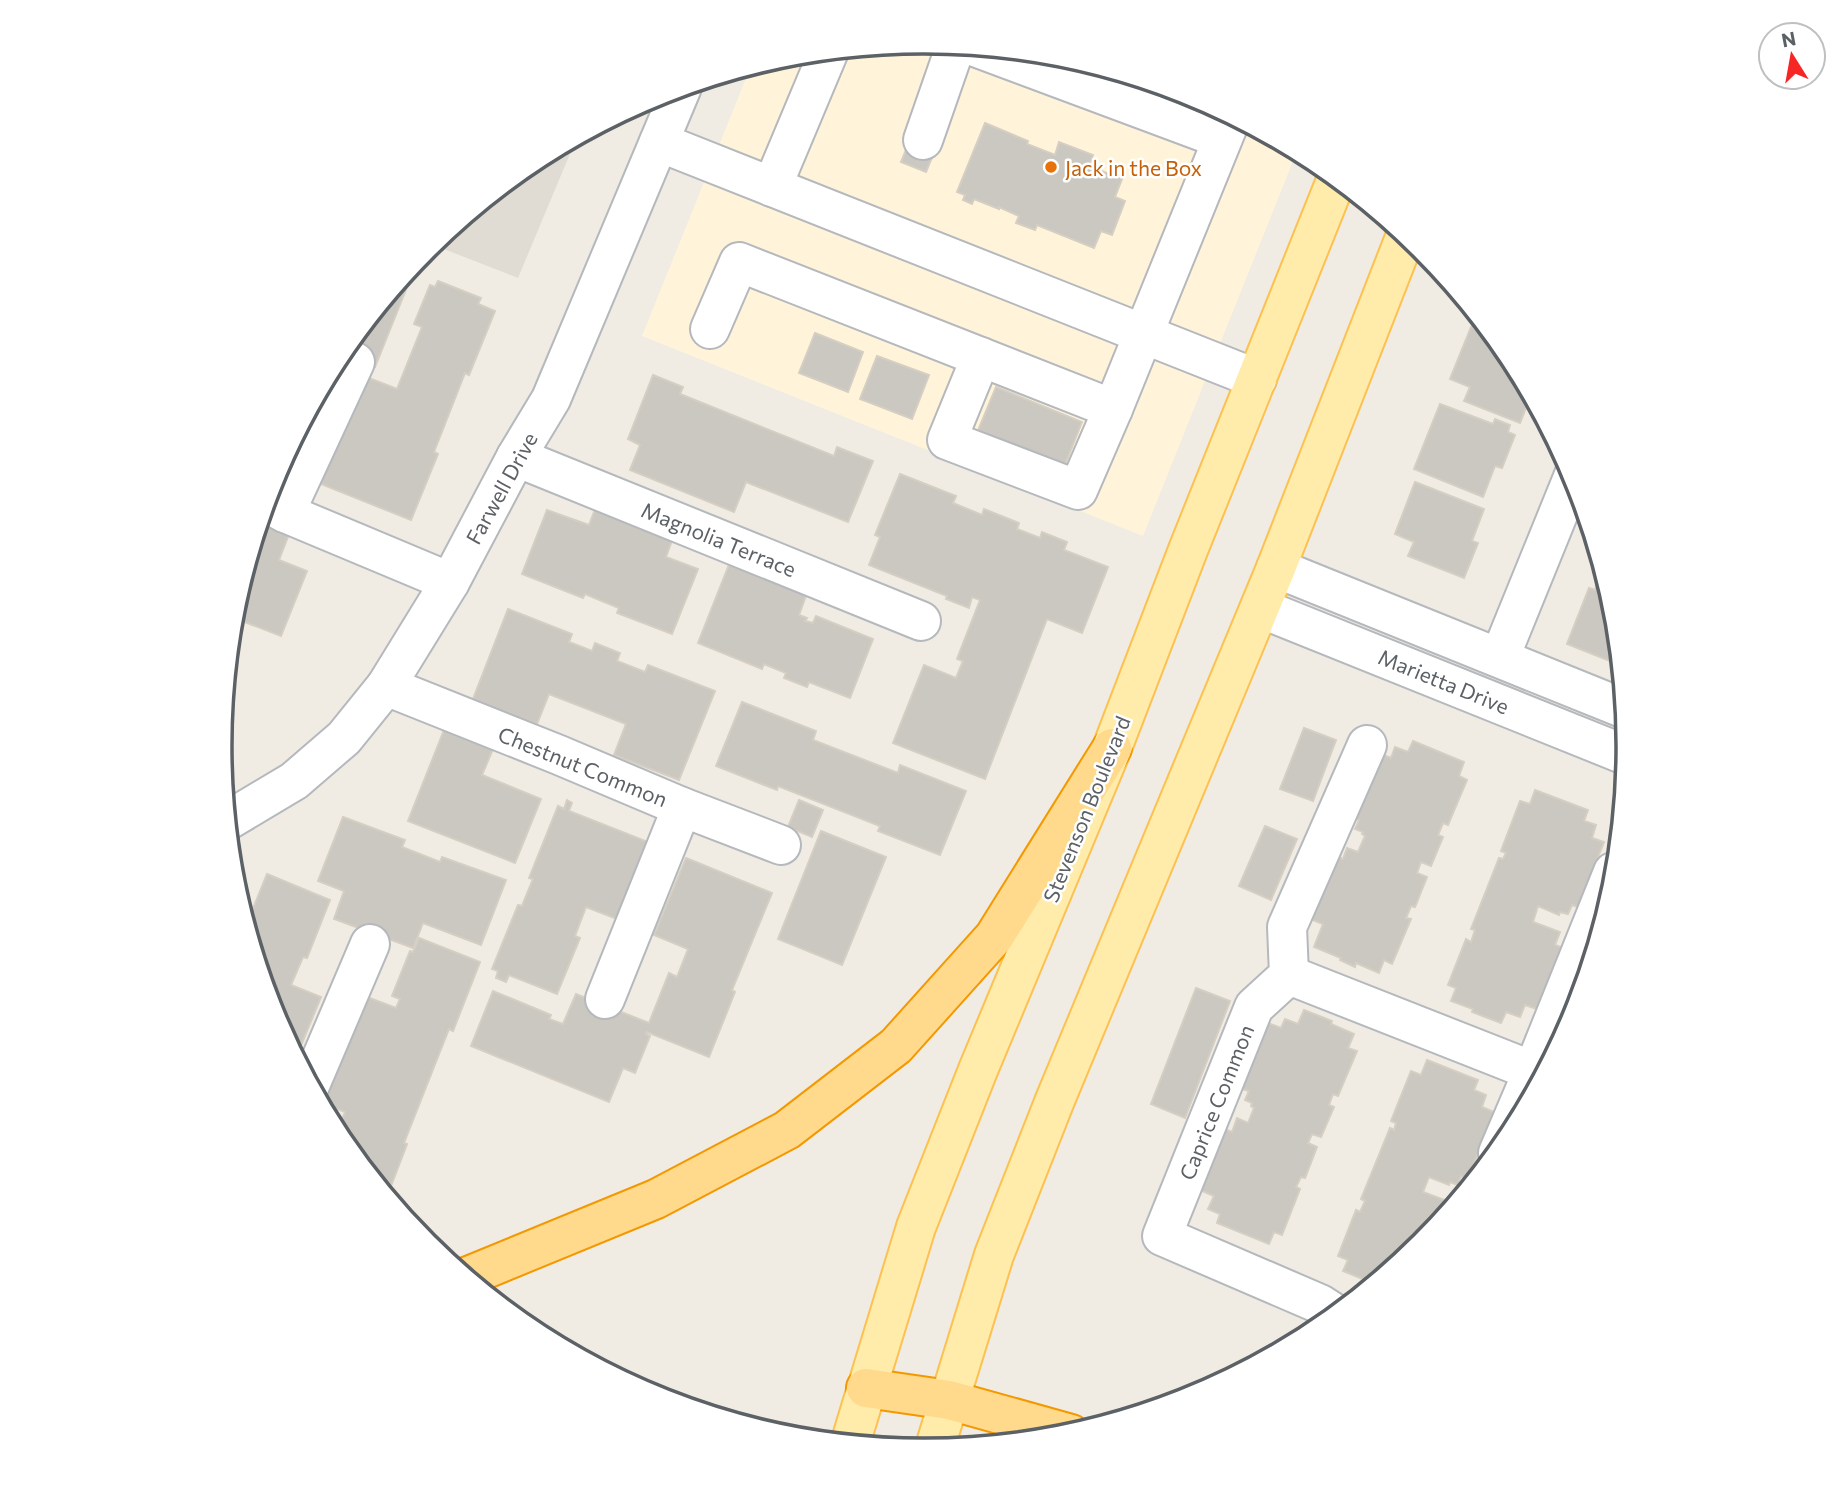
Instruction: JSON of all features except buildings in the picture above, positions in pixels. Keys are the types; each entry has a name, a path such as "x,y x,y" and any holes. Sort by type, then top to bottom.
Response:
{"highway":[{"path":"475,1273 656,1199 787,1130 896,1046 994,937 1112,748"},
{"path":"866,1388 949,1400 1047,1427"}],"main road":[{"name":"Stevenson Boulevard","path":"853,1435 916,1227 983,1057 1112,748 1333,188"},
{"path":"937,1438 999,1242 1055,1100 1260,608 1402,246"}],"street":[{"path":"923,140 952,55"},
{"path":"981,357 947,440 1078,490 1227,128 1017,61"},
{"path":"772,187 825,62"},
{"name":"Farwell Drive","path":"236,816 295,781 344,738 386,686 450,582 516,457 551,399 676,100"},
{"path":"659,142 1257,379"},
{"path":"710,329 739,262 1113,410"},
{"path":"349,360 355,362 275,508 450,582"},
{"name":"Magnolia Terrace","path":"516,457 921,621"},
{"path":"1500,657 1567,491"},
{"name":"Marietta Drive","path":"1276,568 1615,705"},
{"name":"Marietta Drive","path":"1260,608 1616,751"},
{"name":"Chestnut Common","path":"386,686 781,845"},
{"path":"1367,745 1287,928 1289,975 1533,1071"},
{"path":"605,999 682,807"},
{"path":"1523,1095 1595,918"},
{"path":"315,1075 370,944"},
{"name":"Caprice Common","path":"1289,975 1254,1007 1162,1236 1328,1309"}],"shaded area":[{"path":"924,54 1014,60 1103,78 1147,91 1230,126 1293,161 1143,536 642,336 746,78 834,60 879,56"},
{"path":"571,151 518,278 444,249 503,197"}],"place":[{"name":"Jack in the Box","path":"1051,167"}]}
